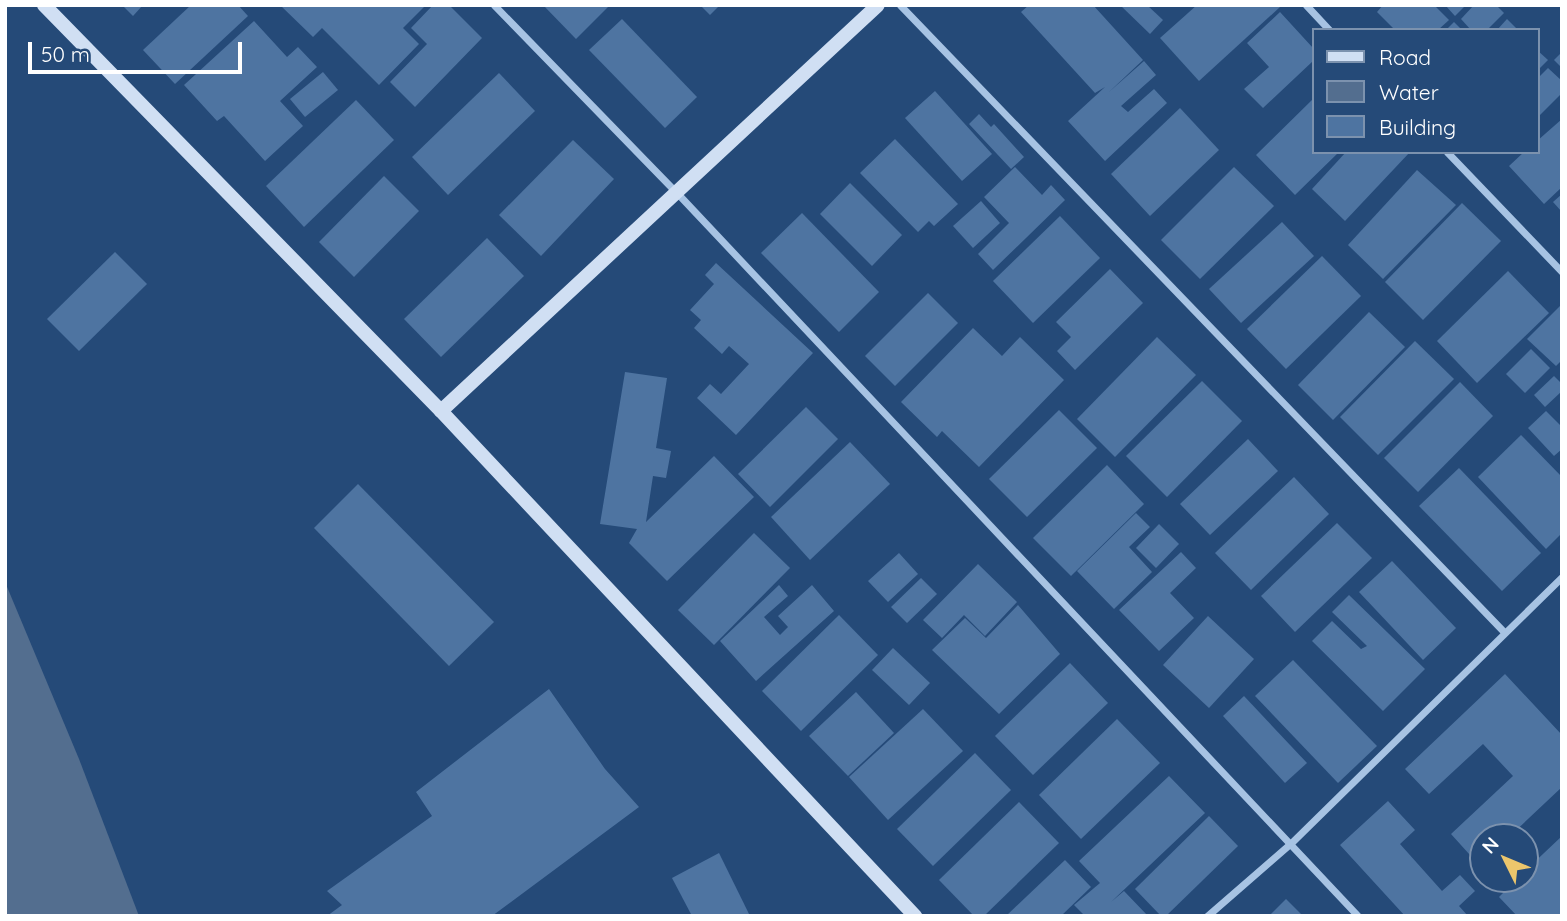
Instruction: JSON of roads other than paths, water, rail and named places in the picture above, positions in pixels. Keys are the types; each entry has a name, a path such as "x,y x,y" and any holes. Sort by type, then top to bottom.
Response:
{"street":[{"path":"44,5 441,411 915,916"},
{"path":"494,5 678,194 1358,916"},
{"path":"441,411 678,194 878,5"},
{"path":"900,5 1504,632"},
{"path":"1306,5 1327,28"},
{"path":"1449,154 1562,272"},
{"path":"1207,916 1291,843 1562,577"}],"water":[{"path":"5,582 79,759 139,916 5,916"}]}
